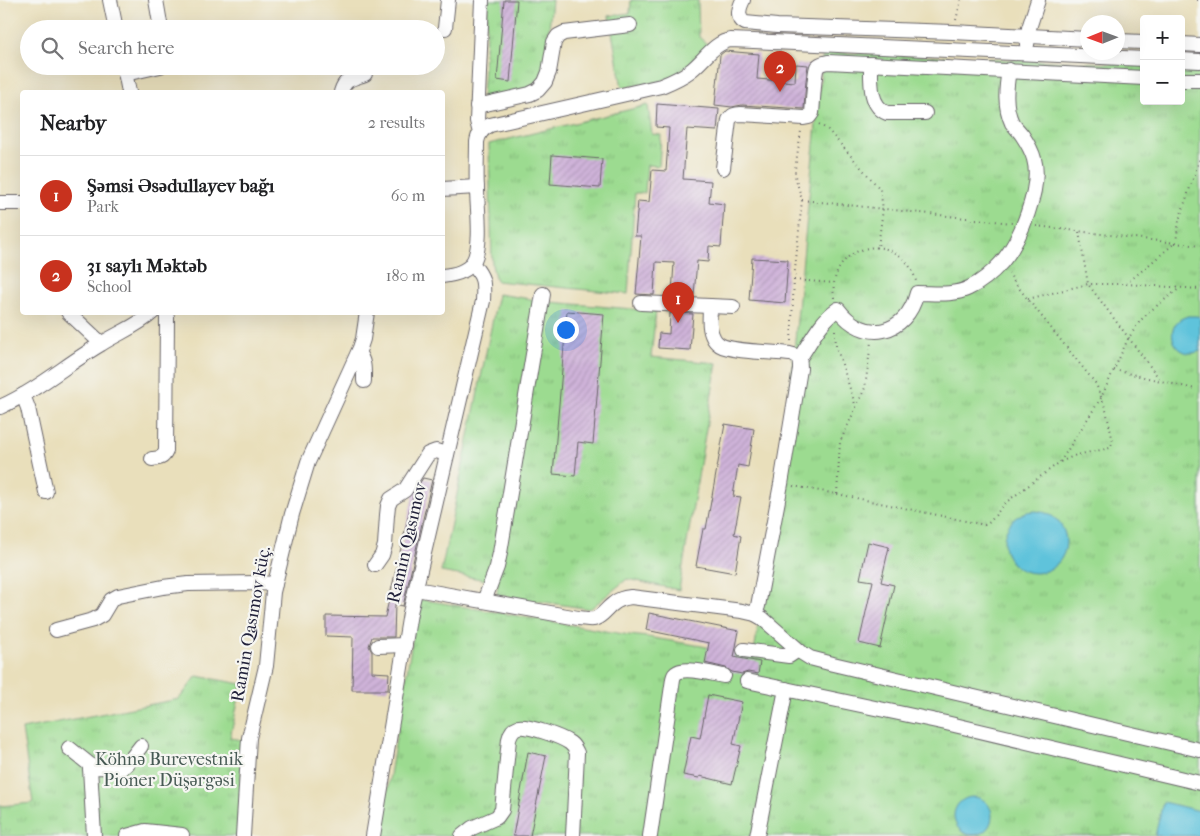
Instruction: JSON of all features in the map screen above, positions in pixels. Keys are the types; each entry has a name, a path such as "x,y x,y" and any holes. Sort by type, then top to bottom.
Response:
{"street":[{"path":"110,0 114,20"},
{"path":"156,0 159,20"},
{"path":"445,28 448,0"},
{"path":"480,133 477,121 477,106 482,0"},
{"path":"743,0 739,16 741,21 745,23 776,26 1080,39"},
{"path":"1027,54 1029,28 1038,0"},
{"path":"477,106 530,94 538,90 545,82 549,72 554,42 558,36 564,33 630,25"},
{"path":"445,276 462,271 472,263 476,256 478,239 476,142 484,128 641,92 671,82 690,71 718,45 725,41 1140,59"},
{"path":"1125,41 1140,42"},
{"path":"1185,44 1200,44"},
{"path":"1185,60 1200,61"},
{"path":"723,168 731,116 741,114 806,117 812,113 816,73 821,63 1008,70 1140,78"},
{"path":"871,64 872,88 876,105 882,111 887,113 926,113"},
{"path":"795,356 823,322 836,310 852,324 862,329 872,331 883,330 902,321 914,304 917,293 951,293 970,288 989,276 1012,248 1033,195 1035,167 1034,158 1022,135 1012,123 1006,102 1008,70"},
{"path":"126,75 129,90"},
{"path":"342,90 347,81 362,75"},
{"path":"1185,80 1200,80"},
{"path":"445,189 477,187"},
{"path":"0,203 20,203"},
{"name":"Ramin Qasımov","path":"373,836 416,589 483,300 483,280 481,274 472,263"},
{"path":"484,601 497,567 500,553 543,294"},
{"path":"641,303 733,307"},
{"path":"710,306 712,335 720,345 732,349 795,356"},
{"path":"71,315 101,344"},
{"path":"0,407 23,395 149,315"},
{"path":"152,459 161,458 166,451 166,315"},
{"name":"Ramin Qasımov küç.","path":"243,836 249,738 266,666 274,584 308,462 358,353 363,339 367,315"},
{"path":"358,353 364,364 364,381"},
{"path":"755,614 781,484 800,369 795,356"},
{"path":"23,395 28,408 46,492"},
{"path":"376,565 385,545 388,506 391,499 405,490 428,454 436,451 447,454"},
{"path":"56,630 98,618 111,600 118,596 188,584 274,584"},
{"path":"416,589 578,618 594,619 601,616 618,600 631,597 742,611 762,618 798,650 810,658 1200,750"},
{"path":"378,646 405,645"},
{"path":"744,650 789,656 798,650"},
{"path":"650,836 675,674 686,670 724,676"},
{"path":"747,681 946,723 1200,783"},
{"path":"757,836 786,689"},
{"path":"462,836 472,828 497,817 502,810 510,734 513,729 524,727 543,731 569,742 575,747 577,753 573,836"},
{"path":"90,768 122,768 141,746"},
{"path":"69,748 88,764 90,768 94,836"},
{"path":"135,835 145,832 182,835"}],"path":[{"path":"953,32 962,0"},
{"path":"795,356 794,280 802,200 795,176 795,169 806,117 828,130 880,190 883,209 878,247"},
{"path":"1126,284 1176,242 1179,220 1200,158"},
{"path":"802,200 1023,224 1200,246"},
{"path":"1079,231 1088,284 1161,381"},
{"path":"856,407 836,346 836,310 833,289 834,278 838,268 844,260 862,249 878,247 893,251 909,264 915,278 917,293"},
{"path":"781,484 985,525 990,522 1005,503 1060,462 1076,455 1110,448 1113,442 1106,410 1096,384 1014,282 1003,260"},
{"path":"794,280 834,283"},
{"path":"1028,299 1088,284 1126,284 1200,289"},
{"path":"1060,462 1101,398 1128,339 1140,321 1180,288"},
{"path":"837,494 840,442 866,388 872,331"},
{"path":"1114,370 1195,389"}],"green space":[{"path":"488,0 552,0 545,68 538,81 530,88 482,99"},
{"path":"631,0 698,0 699,37 709,46 679,73 662,81 622,88 609,16 630,13"},
{"path":"823,52 1140,65 1140,105 1185,105 1185,66 1200,67 1200,836 380,836 419,599 702,646 753,658 781,484"},
{"path":"648,105 652,134 661,135 659,166 647,165 645,193 635,193 628,294 496,281 492,265 489,144"},
{"path":"498,294 550,302 656,311 651,357 717,363 679,590 627,579 590,609 497,595 498,582 441,572"},
{"name":"Köhnə Burevestnik Pioner Düşərgəsi","path":"197,676 242,684 230,738 243,740 238,836 0,836 0,806 33,803 22,729 179,699"}],"water":[{"path":"1188,316 1198,316 1200,318 1200,351 1193,353 1187,353 1176,346 1172,335 1173,328 1177,322"},
{"path":"1035,511 1047,514 1057,520 1063,530 1066,542 1063,554 1057,564 1047,570 1035,573 1023,570 1013,564 1007,554 1004,542 1007,530 1013,520 1023,514"},
{"path":"973,797 986,803 992,816 986,829 973,835 960,829 954,816 960,803"},
{"path":"1163,802 1200,811 1200,836 1155,836"}],"building":[{"path":"504,0 517,0 510,82 497,80"},
{"path":"725,51 759,54 757,79 795,82 796,64 808,65 804,109 715,105 720,55"},
{"path":"657,104 719,109 717,131 687,129 683,179 711,181 709,202 724,204 721,247 709,246 708,262 697,261 694,295 672,293 674,263 656,262 654,295 636,294 641,236 635,236 638,201 649,202 652,170 666,171 669,128 656,127"},
{"path":"552,155 602,159 600,188 550,184"},
{"path":"752,258 788,260 785,303 749,300"},
{"path":"567,311 604,314 593,444 578,442 575,476 553,474"},
{"path":"670,313 693,314 690,350 658,348 659,333 669,334"},
{"path":"725,424 754,429 748,467 738,465 733,496 741,497 734,534 741,536 735,573 696,566 703,529 706,529"},
{"path":"423,478 432,480 403,606 395,604 394,637 372,637 369,646 372,652 372,672 389,673 388,690 352,690 353,637 326,636 326,616 385,617 414,492"},
{"path":"868,542 889,547 881,582 894,585 880,648 859,643 873,581 860,579"},
{"path":"649,613 739,631 734,657 760,662 758,674 732,672 726,668 705,663 709,643 646,630"},
{"path":"708,695 742,702 733,744 741,746 732,784 700,776 699,778 683,775 691,736 700,738"},
{"path":"528,752 546,756 530,836 513,836"}],"place":[{"name":"31 saylı Məktəb","path":"780,92"},
{"name":"Şəmsi Əsədullayev bağı","path":"678,323"}]}
